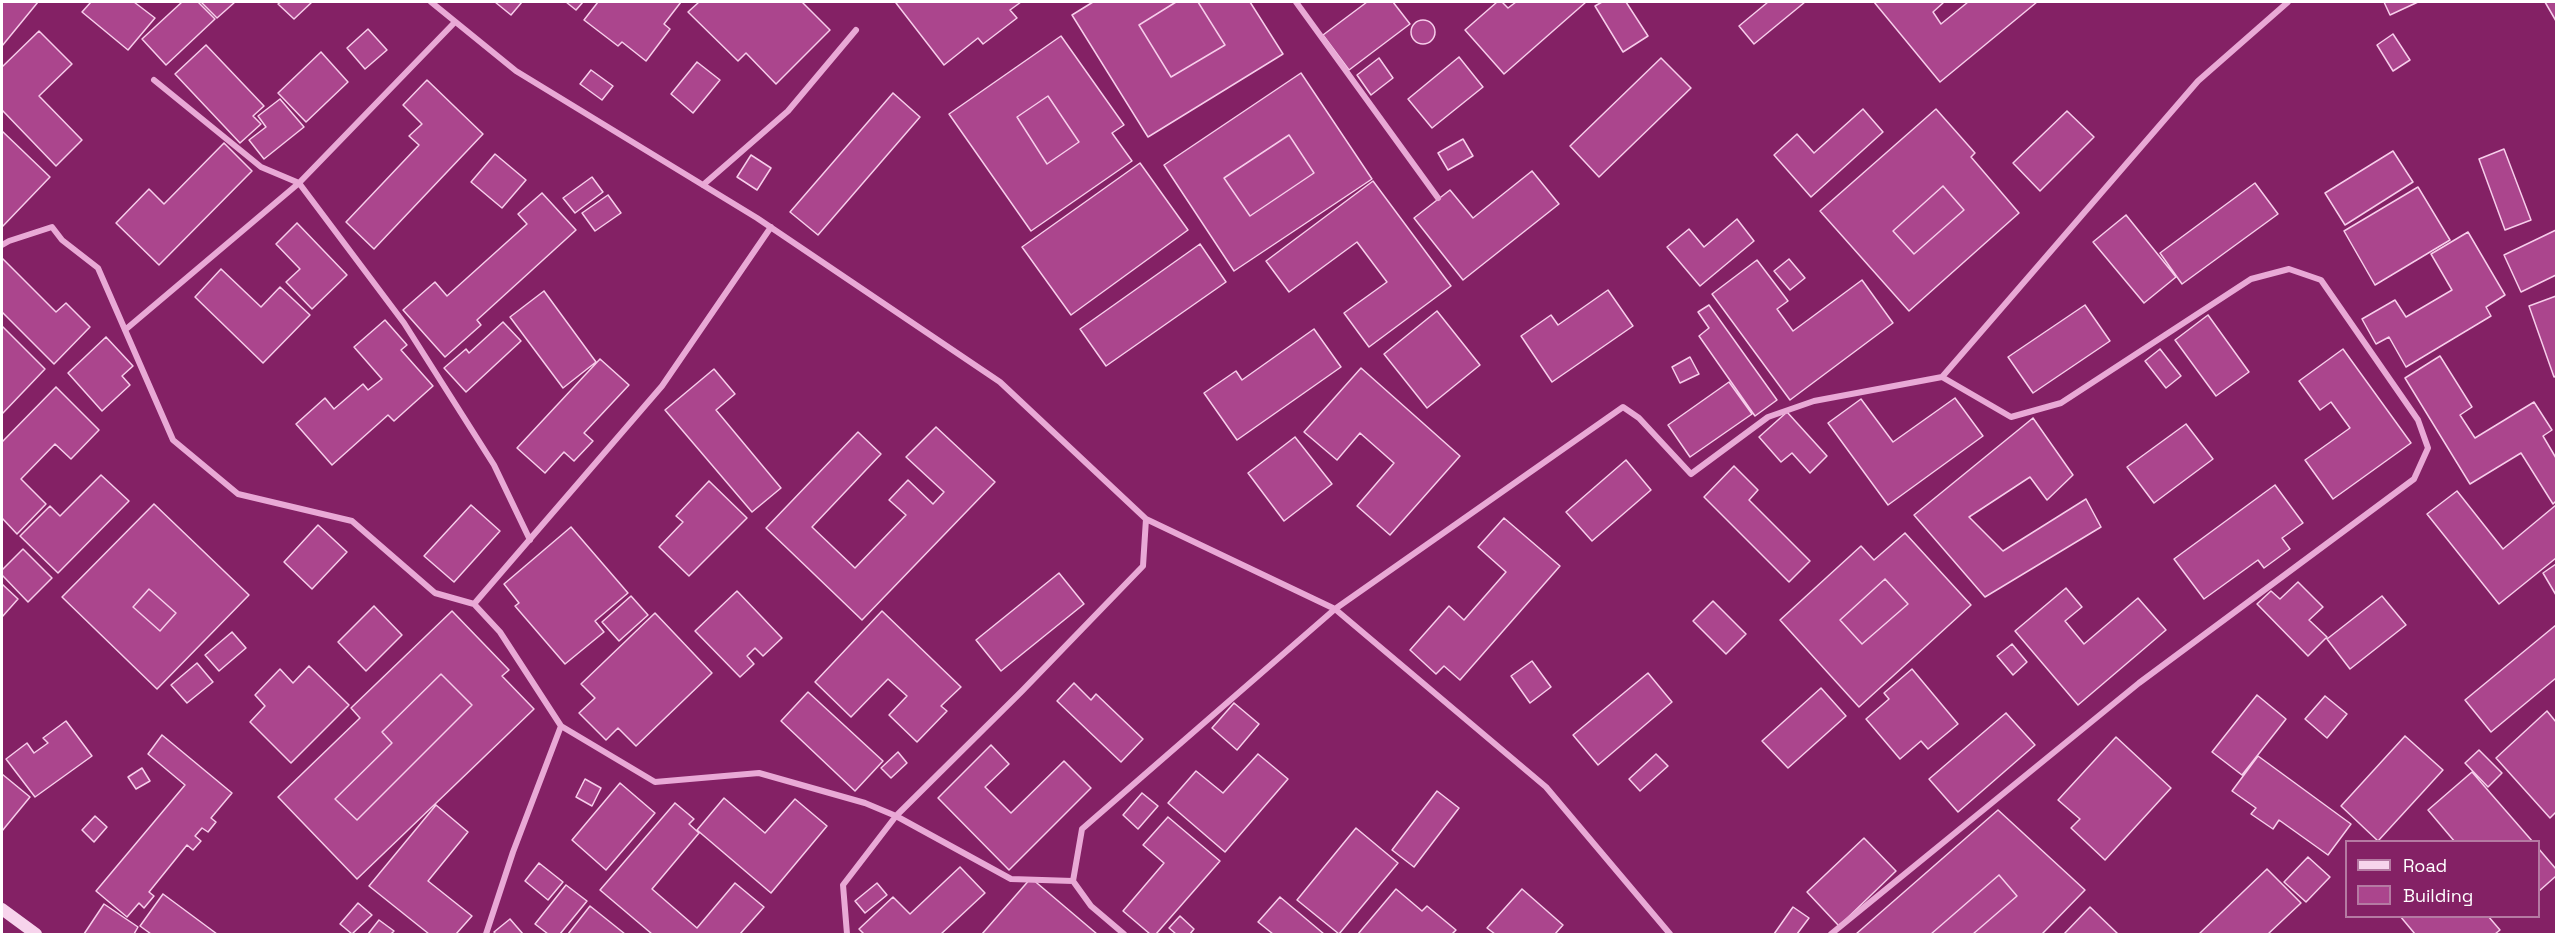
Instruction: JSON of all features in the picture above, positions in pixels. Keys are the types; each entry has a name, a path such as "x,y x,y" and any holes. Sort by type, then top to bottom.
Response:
{"main road":[{"path":"2,909 36,934"}],"street":[{"path":"430,2 516,71 771,227 1000,382 1146,519 1335,609 1546,787 1670,934"},
{"path":"1296,2 1438,198"},
{"path":"1124,934 1091,906 1073,881 1082,829 1335,609 1623,407 1639,418 1691,474 1768,417 1814,401 1942,377 2198,81 2288,2"},
{"path":"125,330 299,183 455,22"},
{"path":"703,185 788,111 856,30"},
{"path":"154,80 261,167 299,183 404,323 494,465 530,540"},
{"path":"2,245 52,227 62,240 98,268 173,440 238,494 352,521 435,593 474,604 500,632 561,726 655,782 759,773 865,803 896,816 1011,879 1073,881"},
{"path":"474,604 662,386 771,227"},
{"path":"1831,934 2139,683 2414,479 2428,448 2418,420 2321,280 2289,269 2251,279 2061,403 2011,417 1942,377"},
{"path":"847,934 843,885 896,816 1143,566 1146,519"},
{"path":"486,934 513,852 561,726"}],"building":[{"path":"2,2 38,2 2,46"},
{"path":"91,2 134,2 155,18 128,50 82,12"},
{"path":"182,2 198,2 215,19 166,65 142,39"},
{"path":"201,2 235,2 217,18"},
{"path":"281,2 312,2 294,19 278,4"},
{"path":"495,2 522,2 511,15"},
{"path":"566,2 583,2 576,10"},
{"path":"598,2 681,2 664,24 670,29 646,61 622,42 618,46 584,20"},
{"path":"699,2 802,2 830,30 776,84 746,53 738,61 688,12"},
{"path":"1021,2 1010,10 1017,18 983,44 978,38 944,65 896,3"},
{"path":"1093,2 1176,2 1139,25 1171,77 1225,45 1198,2 1250,2 1283,54 1148,137 1072,15"},
{"path":"1176,2 1198,2 1225,45 1171,77 1139,25"},
{"path":"1367,2 1393,2 1410,24 1349,70 1323,35"},
{"path":"1497,2 1502,2 1508,8 1516,2 1586,2 1504,74 1465,30"},
{"path":"1602,2 1626,2 1648,36 1623,52 1595,6"},
{"path":"1768,2 1805,2 1754,44 1739,26"},
{"path":"1874,2 1942,2 1933,12 1941,24 1968,2 2037,2 1940,82"},
{"path":"2384,2 2418,2 2390,15"},
{"path":"2545,2 2556,2 2556,21"},
{"path":"1423,20 1431,24 1435,32 1431,40 1423,44 1415,40 1411,32 1415,24"},
{"path":"368,29 387,50 365,69 347,48"},
{"path":"39,31 72,64 39,96 82,140 56,166 2,110 2,67"},
{"path":"2393,34 2410,60 2393,71 2377,45"},
{"path":"1061,36 1124,125 1112,133 1132,161 1031,231 949,114","holes":["1048,96 1079,142 1047,164 1017,117"]},
{"path":"206,45 264,106 253,116 261,124 240,143 175,74"},
{"path":"321,52 348,82 306,122 278,93"},
{"path":"1459,57 1483,87 1432,128 1408,99"},
{"path":"1379,58 1393,78 1371,95 1357,75"},
{"path":"1661,58 1691,88 1599,177 1570,146"},
{"path":"697,62 720,80 693,113 671,94"},
{"path":"591,70 613,86 602,100 580,84"},
{"path":"1301,73 1372,179 1234,271 1164,165","holes":["1289,135 1314,173 1250,216 1224,178"]},
{"path":"427,80 483,134 374,249 346,222 419,145 409,136 422,124 403,105"},
{"path":"893,93 920,117 818,235 790,212"},
{"path":"1048,96 1079,142 1047,164 1017,117"},
{"path":"280,99 304,127 264,159 249,140 266,127 258,116"},
{"path":"1863,109 1883,132 1811,197 1774,155 1797,134 1814,153"},
{"path":"1936,109 1975,153 1971,157 2019,213 1909,311 1820,211","holes":["1943,186 1964,210 1914,254 1893,231"]},
{"path":"2067,111 2094,137 2040,191 2013,163"},
{"path":"2,131 50,177 2,227"},
{"path":"1289,135 1314,173 1250,216 1224,178"},
{"path":"1463,139 1473,156 1448,170 1438,153"},
{"path":"224,143 252,171 159,265 116,223 149,189 164,204"},
{"path":"2504,149 2531,220 2505,230 2479,159"},
{"path":"2393,151 2413,182 2345,225 2325,193"},
{"path":"495,154 526,180 502,208 471,182"},
{"path":"751,155 771,168 757,190 737,177"},
{"path":"1140,163 1188,230 1071,315 1022,247"},
{"path":"1532,171 1559,204 1463,280 1414,218 1450,190 1473,218"},
{"path":"592,177 603,192 575,213 563,198"},
{"path":"1373,181 1451,286 1369,347 1344,313 1387,282 1357,242 1289,292 1266,261"},
{"path":"2255,183 2278,214 2182,284 2160,253"},
{"path":"1943,186 1964,210 1914,254 1893,231"},
{"path":"2418,187 2450,240 2375,285 2344,231"},
{"path":"542,193 576,230 477,320 481,325 445,357 403,310 435,282 447,296 527,224 518,214"},
{"path":"608,195 621,213 595,231 582,213"},
{"path":"2126,215 2176,277 2144,303 2093,242"},
{"path":"1737,219 1754,241 1700,286 1667,247 1689,229 1704,247"},
{"path":"297,223 347,275 312,309 286,282 300,269 276,244"},
{"path":"2556,230 2556,275 2521,292 2504,255"},
{"path":"2468,232 2505,295 2486,307 2491,316 2406,367 2389,337 2376,344 2362,319 2395,300 2406,317 2452,290 2431,254"},
{"path":"1200,244 1226,282 1106,366 1080,329"},
{"path":"2,258 56,312 66,303 90,327 54,364 2,312"},
{"path":"1789,259 1805,278 1790,290 1774,271"},
{"path":"1757,260 1788,301 1777,309 1793,331 1862,280 1893,323 1790,400 1712,294"},
{"path":"221,269 261,307 280,287 310,315 263,363 195,297"},
{"path":"1608,290 1633,326 1552,382 1521,336 1551,315 1558,325"},
{"path":"544,291 596,362 563,388 510,317"},
{"path":"2556,296 2556,376 2554,377 2529,306"},
{"path":"1709,305 1777,400 1755,416 1699,336 1709,328 1698,312"},
{"path":"2085,305 2110,341 2033,393 2008,357"},
{"path":"1437,311 1480,365 1427,408 1384,354"},
{"path":"2208,315 2249,372 2216,396 2175,340"},
{"path":"385,320 407,345 401,350 433,386 394,421 388,415 332,465 296,424 325,398 334,409 363,384 368,390 382,379 354,347"},
{"path":"503,322 521,341 466,392 444,368 466,349 469,353"},
{"path":"2,326 45,369 2,414"},
{"path":"1314,329 1341,367 1237,440 1204,393 1236,371 1242,380"},
{"path":"106,337 133,366 122,376 130,385 102,411 68,373"},
{"path":"2160,349 2181,376 2166,388 2145,361"},
{"path":"2343,349 2411,443 2333,499 2305,460 2350,428 2331,402 2320,410 2299,381"},
{"path":"2440,356 2472,407 2460,415 2475,438 2534,402 2552,430 2543,436 2556,458 2556,501 2553,504 2521,453 2470,484 2405,378"},
{"path":"1690,357 1699,374 1680,383 1672,367"},
{"path":"600,359 629,385 584,433 593,441 574,461 564,452 545,473 517,448"},
{"path":"1361,368 1460,456 1390,535 1357,506 1394,463 1360,433 1337,460 1304,432"},
{"path":"714,369 735,394 716,410 781,488 752,512 665,410"},
{"path":"1729,382 1752,414 1690,457 1668,425"},
{"path":"56,387 99,430 71,459 55,444 21,479 46,504 17,534 2,518 2,442"},
{"path":"1955,398 1983,436 1888,505 1828,423 1861,399 1893,442"},
{"path":"1787,412 1827,456 1810,473 1792,453 1781,462 1759,437"},
{"path":"2033,418 2073,475 2047,500 2030,477 1969,517 2003,551 2086,499 2101,527 1985,597 1914,515"},
{"path":"2186,424 2213,459 2154,503 2127,467"},
{"path":"936,427 995,482 862,620 766,528 858,432 881,454 812,527 855,568 906,515 889,500 908,480 933,504 944,492 906,457"},
{"path":"1295,437 1332,484 1284,521 1248,473"},
{"path":"1626,460 1651,490 1592,541 1566,512"},
{"path":"1734,466 1758,490 1749,500 1810,561 1789,582 1704,497"},
{"path":"101,475 129,501 58,573 20,536 50,506 60,516"},
{"path":"709,481 747,518 689,576 659,547 683,522 676,516"},
{"path":"2275,485 2303,523 2282,538 2290,549 2264,568 2258,560 2204,599 2174,559"},
{"path":"2457,491 2503,549 2556,505 2556,558 2499,604 2427,514"},
{"path":"154,504 249,595 157,689 62,597","holes":["149,589 176,613 160,631 133,607"]},
{"path":"471,505 500,531 454,582 424,556"},
{"path":"1504,518 1560,566 1460,680 1444,666 1436,674 1410,650 1449,606 1464,620 1506,572 1478,547"},
{"path":"318,525 347,552 312,589 284,562"},
{"path":"571,527 628,593 595,621 604,632 565,664 515,606 519,603 504,584"},
{"path":"1905,533 1971,605 1859,707 1780,620 1861,546 1874,560","holes":["1885,579 1908,604 1862,644 1840,620"]},
{"path":"23,549 52,578 28,602 2,575 2,570"},
{"path":"2556,564 2556,595 2543,573"},
{"path":"1059,573 1084,604 1001,671 976,640"},
{"path":"1885,579 1908,604 1862,644 1840,620"},
{"path":"2298,582 2323,607 2309,620 2327,637 2308,656 2257,604 2271,591 2280,599"},
{"path":"2,584 18,599 2,617"},
{"path":"2066,588 2082,607 2065,621 2084,644 2138,598 2166,630 2078,705 2015,631"},
{"path":"149,589 176,613 160,631 133,607"},
{"path":"737,591 782,638 763,656 755,648 747,656 754,664 740,677 695,631"},
{"path":"631,596 648,615 619,641 602,622"},
{"path":"2382,596 2406,625 2350,669 2327,639"},
{"path":"1713,601 1746,634 1726,654 1693,621"},
{"path":"374,606 402,635 366,671 338,642"},
{"path":"452,611 509,670 502,676 534,709 357,879 278,797 360,718 351,708","holes":["441,674 472,705 357,820 335,799 392,743 382,732"]},
{"path":"882,611 961,687 941,706 947,711 917,742 889,715 907,696 888,679 851,717 815,682"},
{"path":"655,613 712,673 636,746 618,728 606,740 579,713 595,698 581,684"},
{"path":"2556,625 2556,678 2491,732 2465,700"},
{"path":"232,632 246,648 219,671 205,655"},
{"path":"2012,644 2027,662 2013,675 1997,656"},
{"path":"1532,661 1551,687 1530,703 1511,676"},
{"path":"197,663 213,682 187,703 171,685"},
{"path":"309,666 349,705 291,763 250,722 265,706 255,695 280,669 293,683"},
{"path":"1912,669 1958,724 1928,749 1921,741 1900,759 1866,719 1889,699 1884,693"},
{"path":"1648,673 1672,702 1598,765 1573,735"},
{"path":"441,674 472,705 357,820 335,799 392,743 382,732"},
{"path":"1074,683 1091,700 1096,694 1143,739 1121,762 1057,701"},
{"path":"1821,688 1846,716 1788,768 1762,741"},
{"path":"808,692 883,761 855,791 781,721"},
{"path":"2257,695 2286,719 2242,775 2212,752"},
{"path":"2325,696 2347,714 2327,738 2305,719"},
{"path":"1234,703 1259,724 1237,750 1212,728"},
{"path":"2547,711 2556,722 2556,812 2550,818 2496,758"},
{"path":"2006,713 2035,745 1958,812 1929,779"},
{"path":"66,721 92,756 35,797 6,759 27,743 34,753 48,743 43,738"},
{"path":"162,735 232,793 211,818 216,822 208,832 202,828 195,836 201,841 193,850 187,845 149,892 154,896 144,908 139,903 127,917 96,891 185,785 148,754"},
{"path":"2405,736 2443,770 2379,840 2341,806"},
{"path":"2116,737 2171,788 2105,860 2071,828 2080,819 2058,800"},
{"path":"991,745 1009,764 985,787 1011,813 1064,761 1091,788 1009,870 938,798"},
{"path":"2479,750 2502,773 2488,787 2465,763"},
{"path":"898,752 907,763 891,778 881,768"},
{"path":"1258,754 1288,779 1225,852 1168,803 1196,771 1223,793"},
{"path":"1656,754 1668,766 1640,791 1629,779"},
{"path":"2258,756 2351,824 2328,855 2279,820 2273,829 2251,814 2256,808 2232,791"},
{"path":"142,768 150,781 136,789 128,777"},
{"path":"2472,772 2531,840 2453,840 2428,810"},
{"path":"2,774 30,797 2,831"},
{"path":"585,779 601,788 592,806 576,797"},
{"path":"620,783 655,813 606,870 572,840"},
{"path":"1437,791 1459,808 1414,867 1392,850"},
{"path":"1142,793 1158,806 1138,829 1123,815"},
{"path":"724,798 765,833 795,799 827,826 771,893 697,830"},
{"path":"675,803 694,819 689,824 699,833 652,889 697,928 735,883 764,907 740,934 652,934 600,890"},
{"path":"436,805 468,832 428,881 472,916 456,934 429,934 369,886"},
{"path":"1998,810 2085,890 2042,934 1973,934 2017,896 1999,875 1931,934 1856,934"},
{"path":"95,816 107,827 94,842 82,830"},
{"path":"1168,817 1220,861 1156,934 1150,934 1123,911 1164,863 1143,845"},
{"path":"1356,828 1398,863 1339,934 1297,900"},
{"path":"1864,838 1896,871 1839,926 1807,892"},
{"path":"2540,850 2556,869 2556,876 2540,890"},
{"path":"2308,857 2330,877 2306,902 2284,882"},
{"path":"539,863 563,882 548,900 525,881"},
{"path":"960,867 985,893 941,934 864,934 859,929 893,897 910,914"},
{"path":"2267,869 2301,903 2268,934 2199,934"},
{"path":"1999,875 2017,896 1973,934 1931,934"},
{"path":"1031,878 1097,934 982,934"},
{"path":"877,883 887,895 865,913 855,901"},
{"path":"566,885 587,901 560,934 548,934 535,924"},
{"path":"1396,889 1422,911 1427,906 1456,930 1452,934 1358,934"},
{"path":"1522,889 1563,925 1555,934 1495,934 1487,928"},
{"path":"163,894 217,934 151,934 140,926"},
{"path":"1280,897 1324,934 1273,934 1258,922"},
{"path":"358,903 372,915 352,934 340,924"},
{"path":"104,904 138,927 134,934 84,934"},
{"path":"590,906 625,934 568,934"},
{"path":"1793,907 1809,918 1797,934 1774,934"},
{"path":"2090,907 2118,934 2064,934"},
{"path":"1180,916 1194,929 1190,934 1176,934 1169,928"},
{"path":"2402,918 2490,918 2500,930 2495,934 2415,934"},
{"path":"510,919 523,934 496,934 494,932"},
{"path":"379,920 394,931 391,934 368,934"}]}
